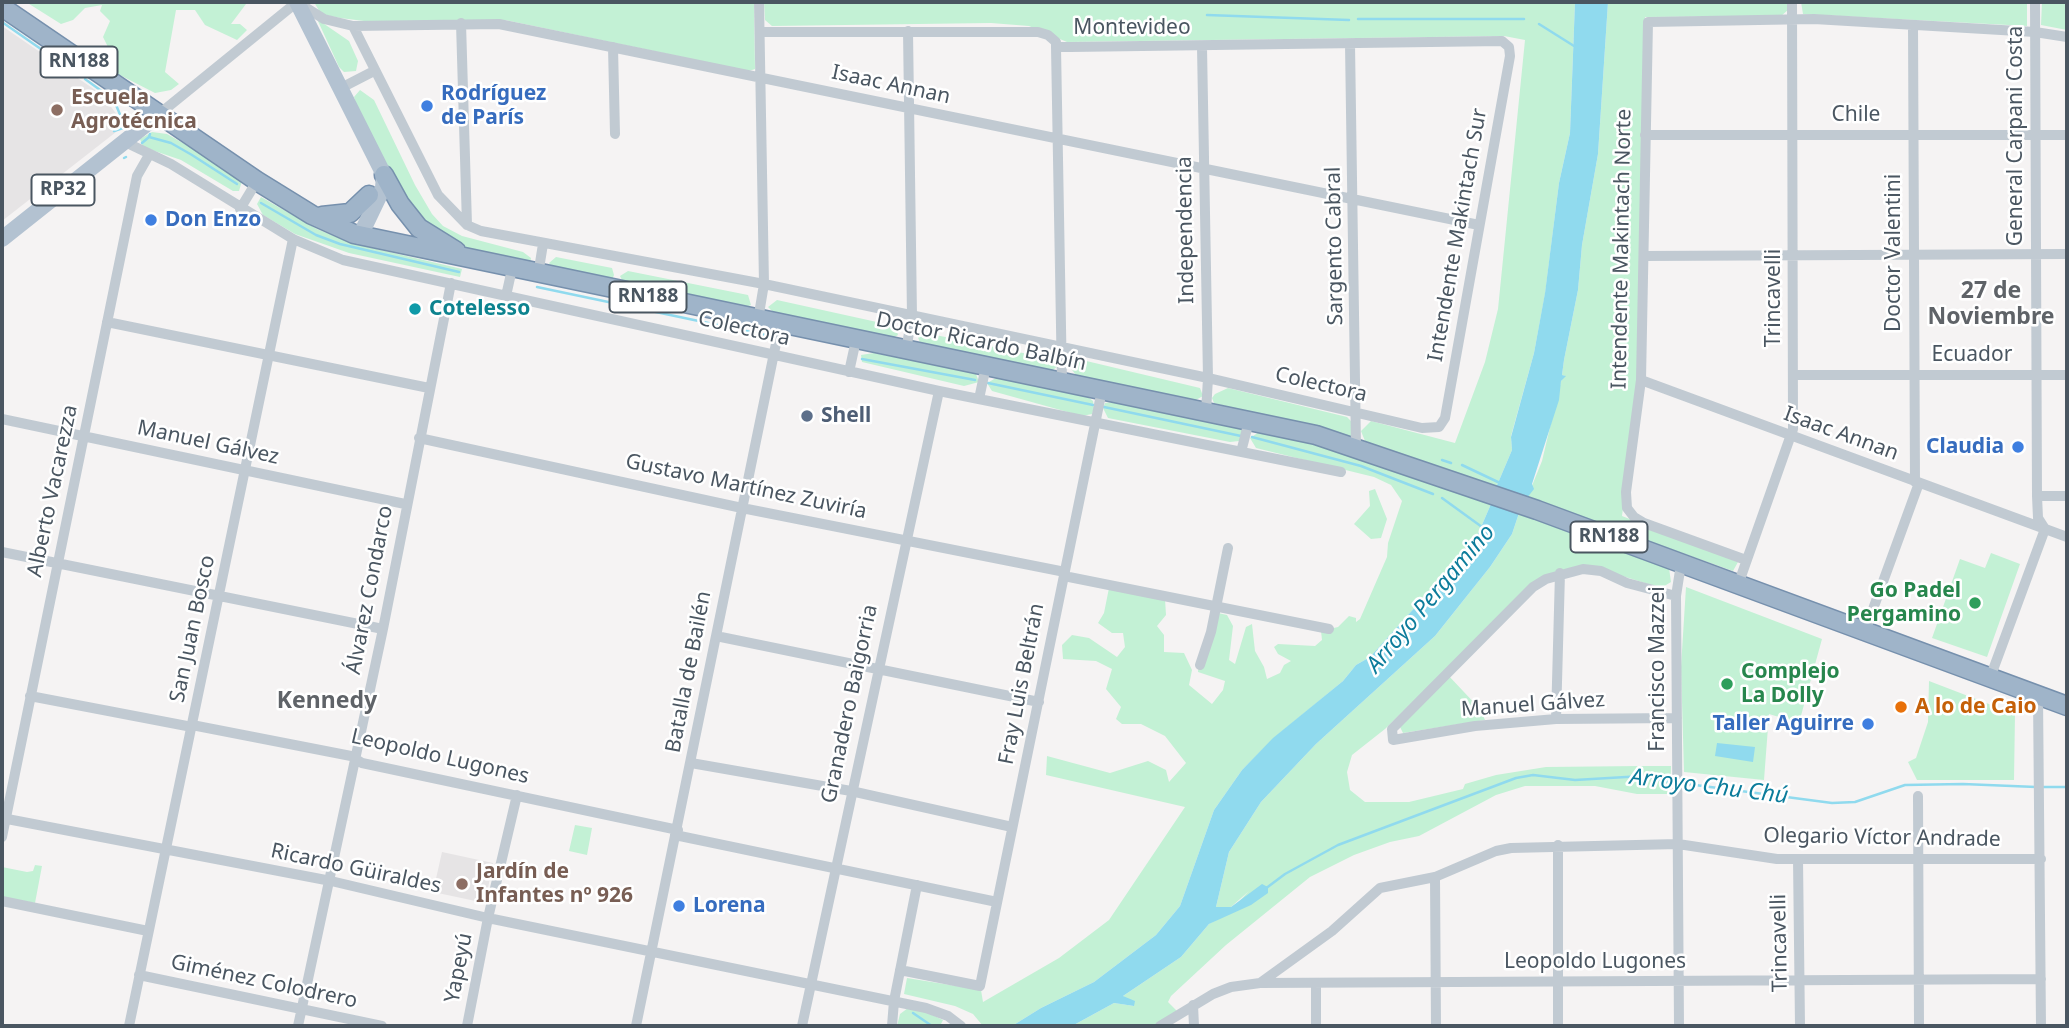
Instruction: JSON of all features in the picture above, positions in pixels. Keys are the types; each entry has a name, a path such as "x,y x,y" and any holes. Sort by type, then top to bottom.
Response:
{"highway":[{"name":"RN188","path":"2,7 158,115 312,215 357,235 485,263"},
{"path":"384,175 400,204 419,228 444,246 485,263"},
{"path":"312,215 342,216 357,208 369,195"},
{"name":"Doctor Ricardo Balbín","path":"485,263 1249,421 1356,447 1681,564"},
{"name":"RN188","path":"1681,564 2067,706"}],"main road":[{"path":"297,2 384,175 383,188 357,235"},
{"path":"339,89 373,166 374,179 357,235"},
{"name":"RP32","path":"2,239 158,115"}],"street":[{"path":"158,115 297,2"},
{"name":"Isaac Annan","path":"297,2 324,19 353,26 499,24 1479,225"},
{"path":"758,320 764,284 760,2"},
{"name":"Trincavelli","path":"1738,584 1792,436 1792,2"},
{"name":"General Carpani Costa","path":"2035,2 2037,496 2038,518 2045,529"},
{"path":"1793,20 2035,32 2067,37"},
{"name":"Intendente Makintach Norte","path":"1746,560 1634,517 1627,508 1626,492 1642,380 1647,22 1793,20"},
{"path":"461,23 467,225"},
{"name":"Doctor Valentini","path":"1865,631 1917,482 1913,25"},
{"path":"353,26 433,187 467,225"},
{"path":"906,350 912,316 908,31"},
{"name":"Montevideo","path":"760,32 1038,32 1048,35 1056,42 1056,47 1502,41 1509,47"},
{"name":"Sargento Cabral","path":"1350,44 1358,414 1356,447"},
{"path":"613,47 615,134"},
{"path":"1056,47 1062,382"},
{"name":"Independencia","path":"1202,47 1208,378 1206,412"},
{"name":"Intendente Makintach Sur","path":"1439,427 1447,408 1509,47"},
{"path":"339,89 374,71"},
{"name":"Chile","path":"1645,135 2067,135"},
{"name":"Colectora","path":"125,142 171,164 240,209 293,239 343,260 979,400 1341,472"},
{"name":"Alberto Vacarezza","path":"2,837 137,176 149,155"},
{"path":"240,209 257,181"},
{"name":"Colectora","path":"467,225 481,231 543,244 764,284 1208,378 1431,430 1439,427"},
{"name":"San Juan Bosco","path":"129,1026 293,239"},
{"path":"538,275 543,244"},
{"path":"1644,256 2067,254"},
{"path":"506,296 512,270"},
{"name":"Álvarez Condarco","path":"299,1026 383,629 405,504 452,283"},
{"path":"107,322 429,388"},
{"name":"Batalla de Bailén","path":"636,1026 780,324"},
{"path":"849,372 856,340"},
{"path":"979,400 986,366"},
{"name":"Ecuador","path":"1793,374 2067,375"},
{"name":"Isaac Annan","path":"1642,380 2067,537"},
{"name":"Fray Luis Beltrán","path":"900,971 980,986 1102,390"},
{"name":"Granadero Baigorria","path":"802,1026 939,391"},
{"name":"Manuel Gálvez","path":"2,419 405,504"},
{"path":"1241,452 1249,421"},
{"name":"Gustavo Martínez Zuviría","path":"419,438 742,508 1329,629"},
{"path":"2037,496 2067,495"},
{"path":"1990,678 2045,529"},
{"path":"1200,665 1228,548"},
{"path":"2,552 383,629"},
{"name":"Francisco Mazzei","path":"1679,1026 1676,596 1681,564"},
{"path":"1556,719 1560,573 1583,569 1601,570 1626,583 1676,596"},
{"name":"Manuel Gálvez","path":"1560,573 1534,587 1408,711 1392,729 1393,740 1475,726 1556,719 1677,718"},
{"path":"716,636 1039,702"},
{"name":"Leopoldo Lugones","path":"30,696 356,759 677,833 997,902"},
{"path":"2038,696 2041,1026"},
{"path":"691,762 851,791 1012,827"},
{"name":"Yapeyú","path":"467,1026 488,918 517,795"},
{"path":"1918,796 1919,1026"},
{"name":"Ricardo Güiraldes","path":"4,818 331,881 488,918 894,1001 948,1016 961,1026"},
{"name":"Olegario Víctor Andrade","path":"1260,983 1332,931 1380,888 1435,877 1496,851 1558,845 1678,844 1798,859 2041,859"},
{"path":"1558,845 1559,1026"},
{"name":"Trincavelli","path":"1798,859 1800,1026"},
{"path":"1435,877 1436,1026"},
{"path":"892,1026 894,1001 917,885"},
{"path":"2,901 148,931"},
{"name":"Giménez Colodrero","path":"139,975 382,1026"},
{"name":"Leopoldo Lugones","path":"1160,1026 1193,1005 1231,987 1260,983 2041,979"},
{"path":"1316,984 1316,1026"},
{"path":"1193,1005 1194,1026"}],"shaded area":[{"name":"Escuela Agrotécnica","path":"2,26 101,94 125,125 2,221"},
{"name":"Jardín de Infantes nº 926","path":"442,852 493,863 485,903 433,892"}],"green space":[{"path":"26,2 246,4 231,24 240,24 247,30 237,40 205,25 195,10 176,10 165,72 179,84 171,90 155,93 112,71 105,62 109,49 103,37 110,21 100,11 102,5 85,8 73,20 61,24"},
{"path":"314,2 754,2 755,69 749,71 505,20 372,22 340,18 321,14"},
{"path":"764,2 1575,2 1570,133 1559,183 1545,294 1534,353 1511,436 1512,450 1495,490 1365,441 1361,431 1371,421 1455,443 1485,362 1498,309 1525,40 1504,36 1067,42 1029,26 991,23 772,26 765,20"},
{"path":"1608,2 1788,2 1788,10 1781,16 1645,17 1639,381 1622,516 1738,562 1733,571 1527,498 1542,461 1561,381 1565,376 1562,375 1564,360 1578,290 1582,245 1598,154"},
{"path":"1801,2 2027,2 2027,26 1803,14"},
{"path":"2042,2 2067,2 2067,30 2041,25"},
{"path":"317,19 349,41 358,61 356,71 344,72 339,67"},
{"path":"360,90 374,100 415,185 432,214 443,226 462,236 523,252 531,258 530,264 466,252 412,214 357,106 354,97"},
{"path":"152,132 167,134 204,155 242,181 239,191 233,191 181,160 143,147 140,139"},
{"path":"261,197 317,229 351,243 462,269 460,277 349,253 295,234 263,215 257,204"},
{"path":"556,257 612,268 614,275 612,280 553,269 549,263"},
{"path":"628,271 748,295 751,305 744,308 624,284 620,276"},
{"path":"777,300 895,326 898,335 891,339 776,315 768,307"},
{"path":"921,332 1052,359 1058,366 1050,372 921,345 917,335"},
{"path":"874,353 971,372 976,374 979,382 964,386 862,362 861,355"},
{"path":"1078,359 1200,388 1203,396 1194,401 1078,378 1070,367 1072,360"},
{"path":"996,378 1088,397 1093,401 1092,414 1082,416 992,391 987,383"},
{"path":"1228,388 1347,417 1353,423 1353,436 1349,438 1214,403 1212,398 1215,394"},
{"path":"1112,402 1236,427 1244,431 1239,441 1230,442 1108,418 1103,408 1105,403"},
{"path":"1259,432 1337,449 1418,475 1491,504 1475,541 1370,657 1356,665 1343,681 1274,738 1242,770 1214,810 1180,906 1156,935 1094,982 1041,1008 1012,1026 983,1026 973,1014 955,1006 904,994 907,978 981,990 983,1002 1059,958 1109,920 1185,807 1046,775 1047,756 1110,773 1148,761 1166,770 1169,782 1186,763 1165,736 1141,724 1122,724 1116,719 1121,707 1106,689 1112,669 1096,661 1063,659 1062,645 1072,635 1089,638 1117,657 1125,647 1123,633 1112,633 1098,623 1104,613 1109,588 1165,599 1166,615 1157,626 1164,635 1164,652 1184,653 1192,670 1189,685 1212,704 1223,690 1225,681 1198,672 1199,657 1218,613 1227,615 1233,626 1229,660 1235,664 1246,627 1252,624 1255,651 1267,679 1280,673 1284,665 1291,661 1278,654 1274,647 1278,644 1315,646 1322,640 1321,631 1338,627 1349,616 1356,618 1356,622 1360,619 1387,557 1388,543 1402,501 1391,485 1374,477 1256,448 1250,438"},
{"path":"1375,489 1387,519 1381,538 1371,539 1354,524 1370,506 1369,491"},
{"path":"1520,510 1669,568 1671,582 1661,588 1590,566 1528,589 1385,729 1352,755 1347,772 1350,790 1365,802 1409,802 1463,789 1465,784 1496,775 1546,767 1671,766 1670,794 1637,794 1595,786 1525,786 1496,795 1419,836 1390,842 1354,855 1310,877 1226,945 1171,996 1168,1002 1177,1011 1154,1026 1072,1026 1114,1003 1134,1006 1123,996 1181,957 1209,924 1226,915 1249,891 1231,907 1216,907 1229,852 1261,802 1316,744 1435,636 1490,567 1512,534"},
{"name":"Go Padel Pergamino","path":"1991,553 2020,564 1987,657 1932,638 1960,559 1985,568"},
{"name":"Complejo La Dolly","path":"1686,587 1822,639 1799,723 1769,714 1764,780 1684,772 1681,667"},
{"path":"1447,674 1480,709 1485,720 1403,733 1400,727"},
{"path":"1929,681 2015,714 2014,780 1917,780 1908,762 1916,758 1928,722"},
{"path":"575,825 592,828 587,855 569,851"},
{"path":"35,865 42,866 35,903 2,897 2,867 27,872 33,871"},
{"path":"908,1008 943,1020 940,1026 897,1026 900,1014"}],"water":[{"path":"1575,2 1608,2 1598,154 1582,245 1578,290 1564,360 1562,375 1566,376 1561,381 1559,400 1532,484 1534,489 1527,498 1495,490 1512,450 1511,437 1534,353 1545,293 1559,183 1570,133"},
{"name":"Arroyo Pergamino","path":"1491,504 1520,510 1512,534 1490,567 1435,636 1316,744 1261,802 1229,852 1216,907 1231,907 1262,884 1268,887 1268,893 1251,905 1209,924 1181,957 1123,996 1135,1001 1134,1006 1114,1003 1072,1026 1012,1026 1041,1008 1094,982 1156,935 1180,906 1214,810 1242,770 1273,738 1343,681 1356,665 1370,657 1475,541"},
{"path":"1717,743 1755,747 1753,762 1715,756"}],"waterway":[{"path":"1207,15 1349,20"},
{"path":"1358,19 1524,19"},
{"path":"2,22 74,72"},
{"path":"1539,24 1574,46"},
{"path":"85,79 114,100 121,117 118,127"},
{"path":"114,131 123,128"},
{"path":"150,134 149,137 171,143 237,184"},
{"path":"142,143 149,137"},
{"path":"261,203 316,235 340,244 459,272"},
{"path":"537,287 770,336"},
{"path":"862,359 975,380"},
{"path":"988,383 1093,405"},
{"path":"1104,407 1241,436"},
{"path":"1252,437 1361,466 1433,494"},
{"path":"1442,460 1451,463"},
{"path":"1462,465 1500,483"},
{"name":"Arroyo Pergamino","path":"1442,498 1482,527"},
{"name":"Arroyo Chu Chú","path":"1265,889 1285,874 1338,845 1516,778 1533,775 1575,780 1643,776 1673,783"},
{"name":"Arroyo Chu Chú","path":"1680,783 1832,803 1855,802 1905,785 2036,787"},
{"name":"Arroyo Chu Chú","path":"2043,787 2067,787"},
{"path":"913,1013 932,1026"}],"place":[{"name":"Rodríguez de París","path":"427,106"},
{"name":"Escuela Agrotécnica","path":"57,110"},
{"name":"Don Enzo","path":"151,220"},
{"name":"Cotelesso","path":"415,309"},
{"name":"Shell","path":"807,416"},
{"name":"Claudia","path":"2018,447"},
{"name":"Go Padel Pergamino","path":"1975,603"},
{"name":"Complejo La Dolly","path":"1727,684"},
{"name":"A lo de Caio","path":"1901,707"},
{"name":"Taller Aguirre","path":"1868,724"},
{"name":"Jardín de Infantes nº 926","path":"462,884"},
{"name":"Lorena","path":"679,906"}],"district":[{"name":"27 de Noviembre","path":"1991,304"},
{"name":"Kennedy","path":"327,701"}]}
